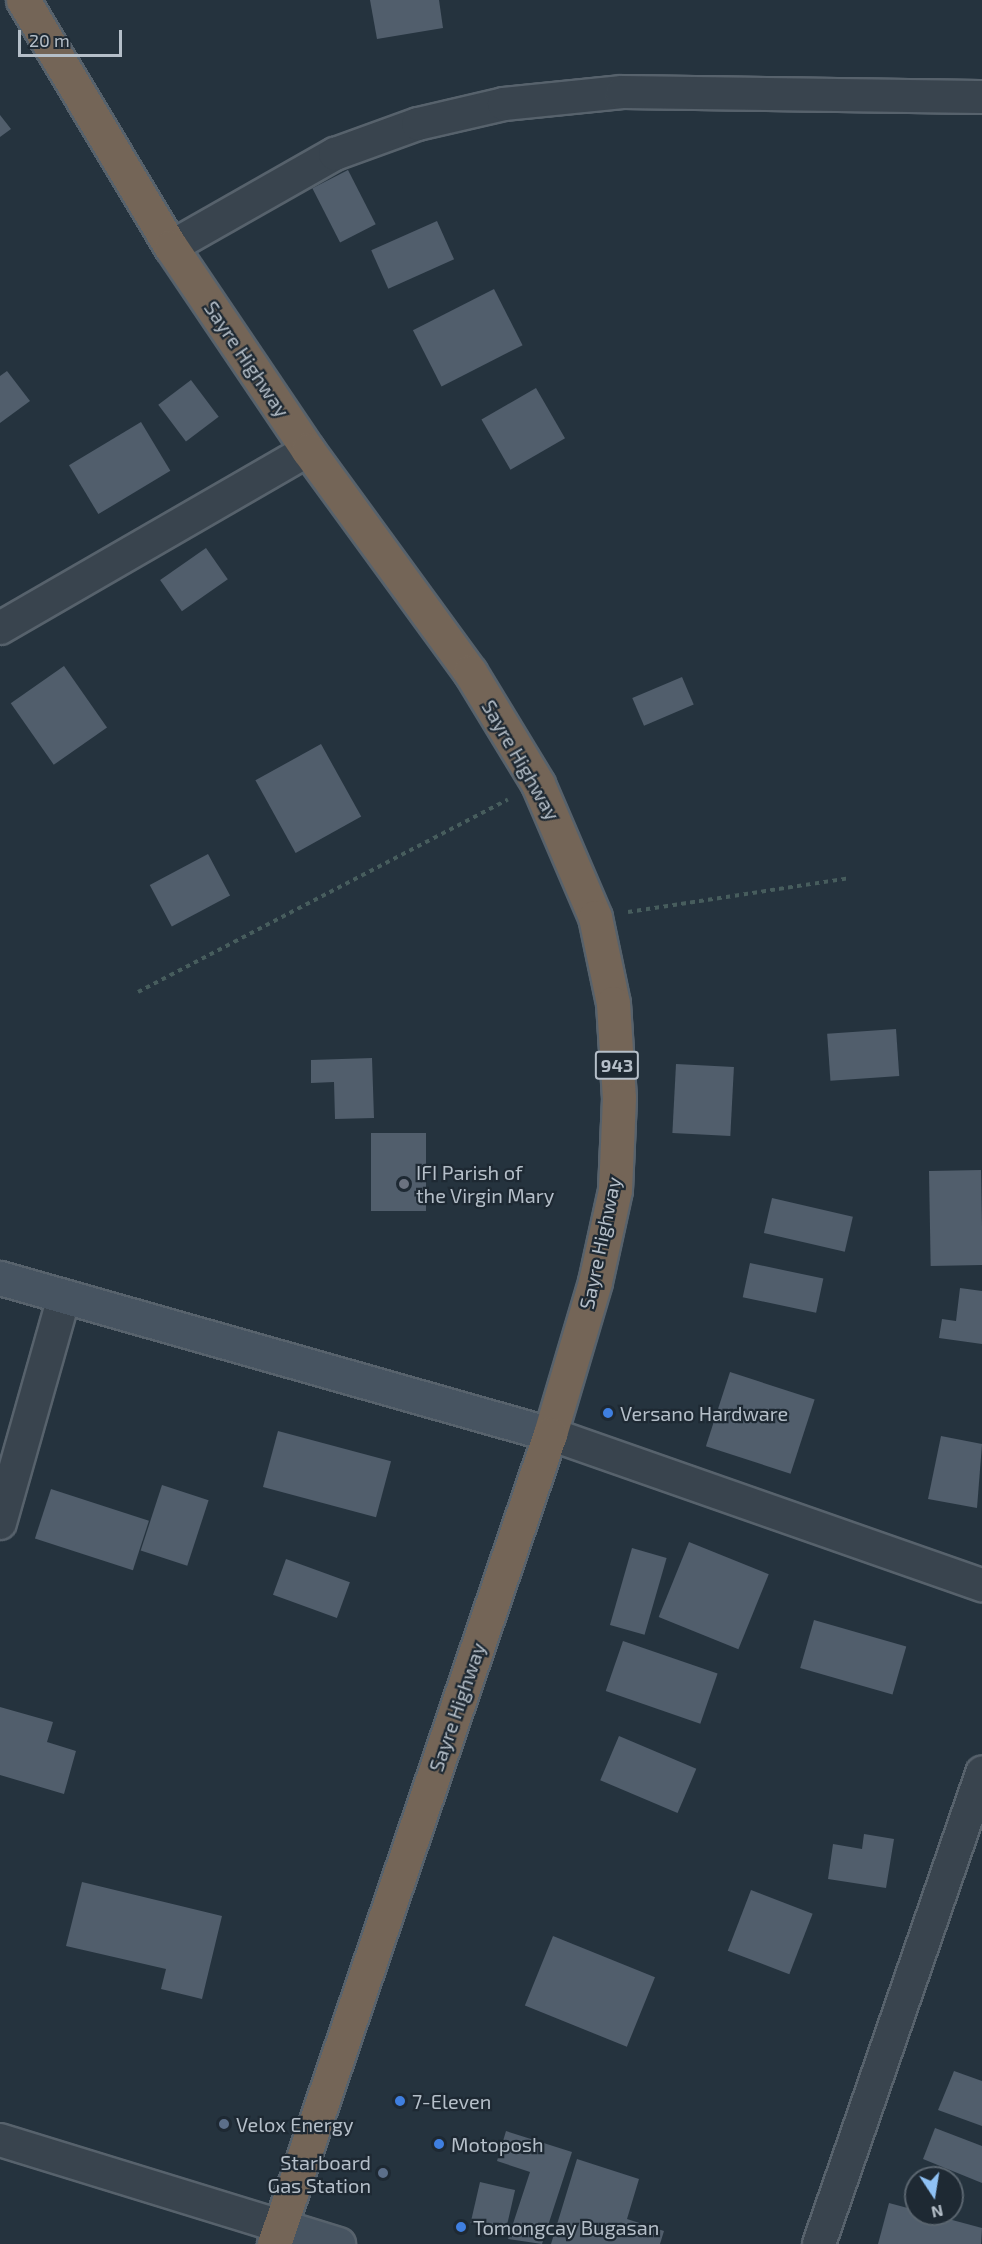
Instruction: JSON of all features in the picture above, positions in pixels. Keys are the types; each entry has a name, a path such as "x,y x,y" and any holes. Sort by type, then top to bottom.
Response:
{"highway":[{"name":"Sayre Highway","path":"23,0 171,247 308,450 470,672 538,784 594,917 613,1003 619,1098 615,1190 550,1434 277,2235"}],"street":[{"path":"171,247 335,154 418,124 504,104 622,92 982,97"},
{"path":"0,628 308,450"},
{"path":"0,1278 550,1434 982,1585"},
{"path":"0,1523 63,1297"},
{"path":"819,2244 982,1772"},
{"path":"0,2140 277,2235 338,2244"}],"path":[{"path":"138,992 538,784"},
{"path":"594,917 849,878"}],"building":[{"path":"370,0 439,0 443,28 377,39"},
{"path":"0,115 11,129 0,137"},
{"path":"348,170 376,224 340,243 312,188"},
{"path":"437,221 454,259 388,289 371,250"},
{"path":"494,289 523,345 442,386 413,330"},
{"path":"7,371 30,401 0,423 0,376"},
{"path":"191,380 219,417 186,441 158,405"},
{"path":"536,388 565,438 510,470 481,420"},
{"path":"141,422 170,471 98,514 69,465"},
{"path":"206,548 228,579 182,611 160,580"},
{"path":"64,666 107,727 54,765 11,703"},
{"path":"682,677 694,705 644,726 632,698"},
{"path":"321,744 361,817 296,853 255,780"},
{"path":"208,854 230,895 172,926 150,885"},
{"path":"896,1029 899,1076 830,1081 827,1034"},
{"path":"372,1058 374,1118 335,1119 334,1082 311,1083 311,1060"},
{"path":"676,1064 734,1067 730,1136 672,1133"},
{"path":"371,1133 426,1133 426,1211 371,1211"},
{"path":"981,1170 982,1265 931,1266 929,1171"},
{"path":"772,1198 853,1217 845,1252 764,1233"},
{"path":"750,1263 823,1279 816,1313 743,1297"},
{"path":"960,1288 982,1291 982,1344 939,1338 942,1319 956,1321"},
{"path":"730,1372 815,1400 791,1474 706,1446"},
{"path":"278,1431 391,1461 376,1517 263,1487"},
{"path":"941,1436 982,1444 977,1508 928,1499"},
{"path":"162,1485 209,1500 187,1566 141,1551"},
{"path":"51,1489 149,1521 133,1570 35,1538"},
{"path":"689,1542 769,1574 738,1649 659,1617"},
{"path":"632,1548 667,1558 645,1635 610,1625"},
{"path":"286,1559 350,1582 337,1618 273,1595"},
{"path":"814,1620 906,1646 892,1695 800,1668"},
{"path":"623,1641 718,1674 700,1724 606,1691"},
{"path":"0,1707 53,1722 47,1742 76,1751 64,1794 0,1775"},
{"path":"619,1736 696,1769 678,1813 600,1780"},
{"path":"864,1834 894,1839 886,1888 828,1879 833,1844 862,1849"},
{"path":"82,1882 222,1916 202,1999 161,1989 166,1969 66,1946"},
{"path":"751,1890 813,1914 789,1974 728,1951"},
{"path":"553,1936 655,1977 627,2047 525,2006"},
{"path":"954,2071 982,2081 982,2126 938,2110"},
{"path":"935,2128 982,2146 982,2183 964,2176 964,2166 940,2166 923,2159"},
{"path":"506,2131 572,2152 542,2244 508,2239 530,2172 497,2161"},
{"path":"577,2159 639,2179 627,2219 664,2231 660,2244 551,2244"},
{"path":"480,2182 515,2190 506,2231 471,2223"},
{"path":"889,2203 904,2207 904,2226 964,2226 964,2223 982,2228 981,2244 878,2244"}],"place":[{"name":"IFI Parish of the Virgin Mary","path":"404,1184"},
{"name":"Versano Hardware","path":"608,1413"},
{"name":"7-Eleven","path":"400,2101"},
{"name":"Velox Energy","path":"224,2124"},
{"name":"Motoposh","path":"439,2144"},
{"name":"Starboard Gas Station","path":"383,2173"},
{"name":"Tomongcay Bugasan","path":"461,2227"}]}
